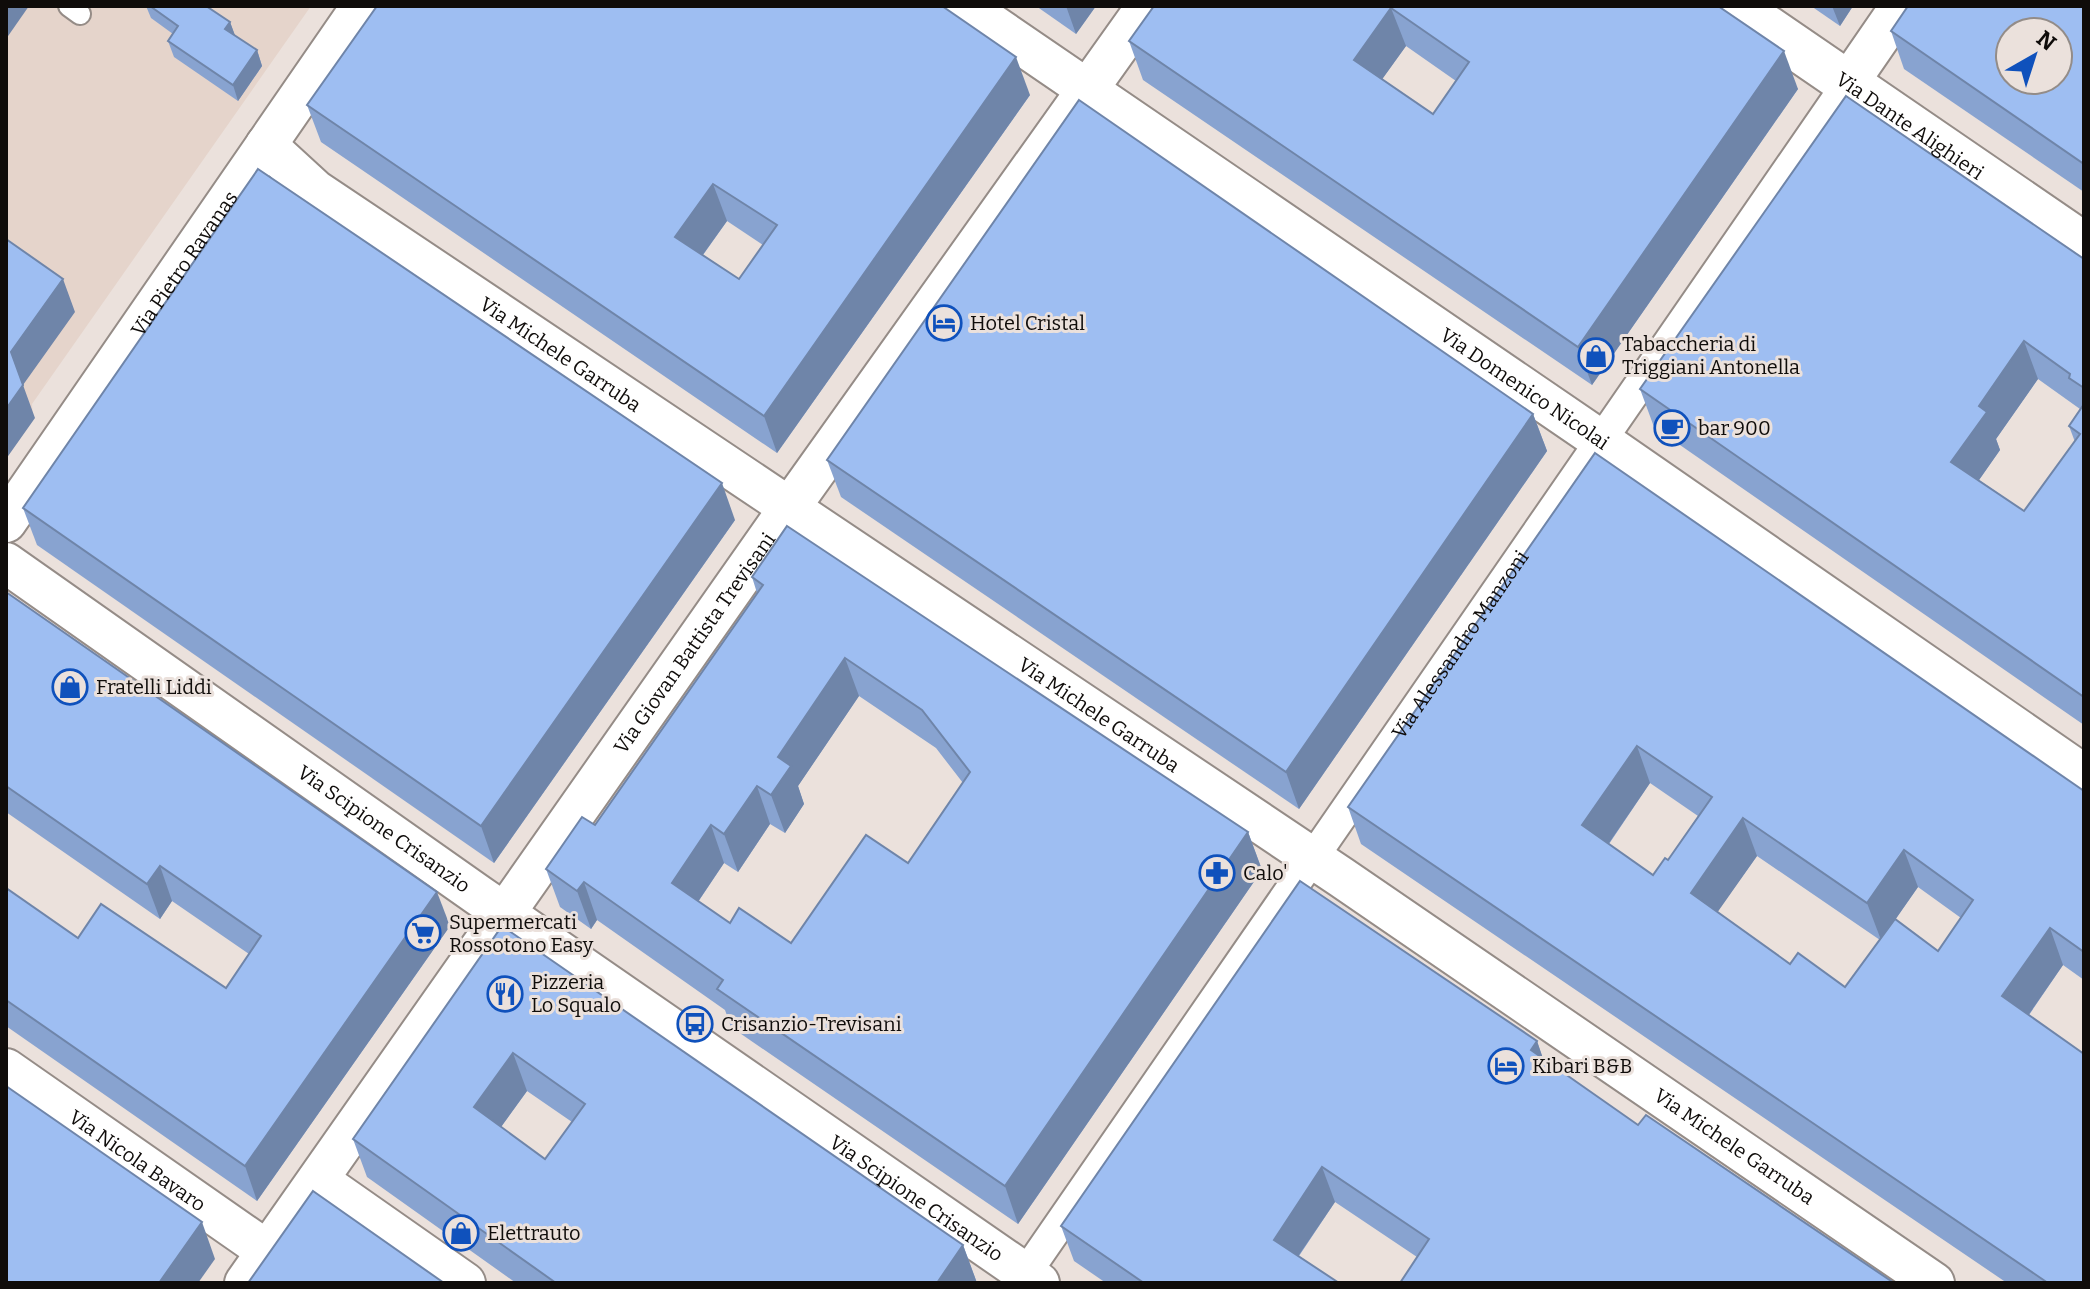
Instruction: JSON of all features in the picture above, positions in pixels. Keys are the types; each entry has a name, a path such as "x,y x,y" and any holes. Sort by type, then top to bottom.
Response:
{"street":[{"name":"Via Pietro Ravanas","path":"6,522 362,6"},
{"name":"Via Domenico Nicolai","path":"965,6 2084,775"},
{"name":"Via Giovan Battista Trevisani","path":"245,1283 790,507 1147,6"},
{"name":"Via Dante Alighieri","path":"1735,6 2084,245"},
{"name":"Via Alessandro Manzoni","path":"1028,1280 1312,858 1901,6"},
{"name":"Via Michele Garruba","path":"266,145 315,190 1312,858 1934,1283"},
{"name":"Via Scipione Crisanzio","path":"6,563 1028,1280"},
{"name":"Via Nicola Bavaro","path":"6,1069 267,1251"},
{"path":"318,1180 465,1283"}],"shaded area":[{"path":"6,6 311,6 32,404 33,420 6,459"}],"building":[{"path":"150,6 206,6 230,22 225,29 257,50 233,85 168,41 178,26"},
{"path":"377,6 942,6 1016,57 764,416 307,105","holes":["713,184 777,225 739,279 675,237"]},
{"path":"1154,6 1718,6 1784,51 1578,347 1129,41","holes":["1391,8 1469,62 1433,114 1354,60"]},
{"path":"1908,6 2084,6 2084,164 1891,31"},
{"path":"1846,96 2084,259 2084,388 2024,341 1979,406 1987,412 1951,462 2024,511 2080,434 2069,426 2084,404 2084,697 1640,389"},
{"path":"1079,100 1533,414 1286,772 827,460"},
{"path":"258,169 722,483 481,826 23,508"},
{"path":"6,239 63,279 11,352 23,385 6,409"},
{"path":"1595,453 2084,791 2084,952 2050,928 2002,996 2084,1054 2084,1283 2048,1283 1348,807","holes":["1637,746 1712,797 1668,860 1665,858 1653,875 1582,825","1743,818 1867,903 1904,850 1973,900 1938,951 1895,919 1845,987 1798,953 1790,964 1691,893"]},
{"path":"787,526 1248,832 1005,1186 717,989 723,980 584,882 577,891 546,869 582,817 595,825 763,585 752,577","holes":["845,658 922,710 970,772 908,863 866,835 791,943 739,908 730,923 672,883 711,825 724,834 757,786 771,795 791,766 778,757"]},
{"path":"6,592 437,892 245,1166 6,1000 6,888 78,938 101,904 226,988 261,936 160,866 147,884 6,786"},
{"path":"1300,881 1537,1041 1531,1050 1638,1125 1646,1115 1894,1283 1400,1283 1429,1239 1322,1167 1274,1240 1339,1283 1144,1283 1061,1226"},
{"path":"502,926 963,1245 937,1283 556,1283 353,1139","holes":["513,1053 585,1104 545,1159 474,1107"]},
{"path":"6,1086 202,1222 159,1283 6,1283"},
{"path":"313,1191 444,1283 248,1283"}],"place":[{"name":"Hotel Cristal","path":"944,323"},
{"name":"Tabaccheria di Triggiani Antonella","path":"1596,356"},
{"name":"bar 900","path":"1672,428"},
{"name":"Fratelli Liddi","path":"70,687"},
{"name":"Calo'","path":"1217,873"},
{"name":"Supermercati Rossotono Easy","path":"423,933"},
{"name":"Pizzeria Lo Squalo","path":"505,994"},
{"name":"Crisanzio-Trevisani","path":"695,1024"},
{"name":"Kibari B&B","path":"1506,1066"},
{"name":"Elettrauto","path":"461,1233"}]}
